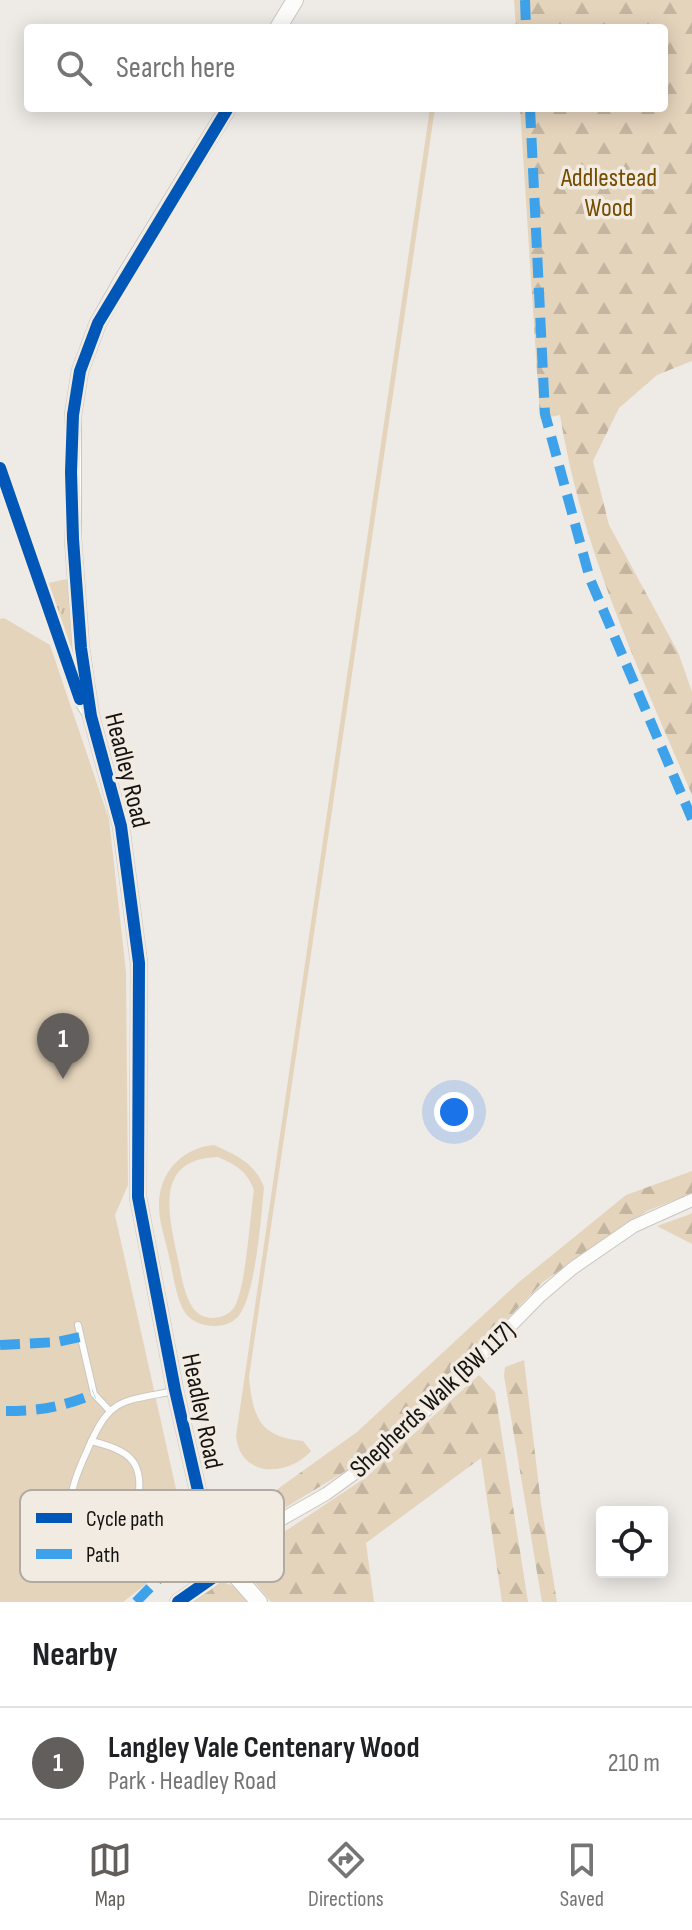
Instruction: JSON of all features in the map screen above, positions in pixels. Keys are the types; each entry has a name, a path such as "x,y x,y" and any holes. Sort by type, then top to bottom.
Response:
{"street":[{"path":"280,24 295,0"},
{"name":"Headley Road","path":"198,1490 138,1197 137,948 121,826 91,716 81,648 73,539 73,415 80,371 98,323 226,112"},
{"path":"0,468 81,702 91,716"},
{"name":"Shepherds Walk (BW 117)","path":"284,1518 326,1494 362,1468 445,1393 539,1297 573,1268 634,1226 692,1200"},
{"path":"178,1602 207,1582"},
{"name":"Headley Road","path":"241,1582 259,1602"}],"lane":[{"path":"78,1325 94,1394 109,1410"},
{"path":"72,1490 95,1429 109,1410 127,1400 175,1390"},
{"path":"91,1441 125,1452 137,1466 140,1490"}],"green space":[{"name":"Addlestead Wood","path":"514,0 692,0 692,361 657,375 619,408 593,461 609,525 678,652 692,692 692,795 597,561 582,513 560,415 540,419 520,112 668,112 668,24 516,24"},
{"path":"429,112 434,112 249,1377 253,1403 261,1422 277,1435 303,1441 311,1451 290,1466 266,1469 246,1460 239,1450 236,1436"},
{"path":"67,579 78,681 48,583"},
{"path":"4,618 50,645 109,819 126,972 128,1185 115,1215 176,1489 20,1490 20,1582 147,1582 123,1602 0,1602 0,619"},
{"path":"214,1145 237,1156 250,1166 264,1187 257,1253 246,1303 235,1319 213,1326 191,1319 183,1308 159,1214 160,1195 168,1173 182,1157","holes":["218,1157 244,1173 254,1190 239,1296 231,1311 214,1318 197,1313 190,1302 177,1255 169,1205 175,1177 184,1167 198,1160"]},
{"path":"692,1171 692,1193 647,1211 543,1282 461,1367 349,1469 284,1508 284,1490 277,1490 279,1488 357,1432 519,1282 626,1195"},
{"path":"692,1213 692,1244 657,1226 688,1215"},
{"path":"524,1360 541,1504 557,1602 542,1602 504,1376 505,1367"},
{"path":"479,1375 495,1392 528,1602 502,1602 481,1458 366,1543 374,1602 271,1602 254,1582 284,1582 284,1532 365,1478"},
{"path":"222,1582 237,1587 250,1602 192,1602"}],"marked path":[{"path":"525,0 526,24"},
{"path":"530,112 545,414 590,579 692,819"},
{"path":"0,1345 57,1342 80,1337"},
{"path":"6,1411 51,1407 94,1394"},
{"path":"136,1602 156,1582"}],"cycle path":[{"path":"198,1490 138,1197 139,963 121,826 91,716 81,648 71,472 73,415 80,371 98,323 226,112"},
{"path":"0,468 80,699"},
{"path":"178,1602 207,1582"}],"place":[{"name":"Langley Vale Centenary Wood","path":"63,1079"}]}
